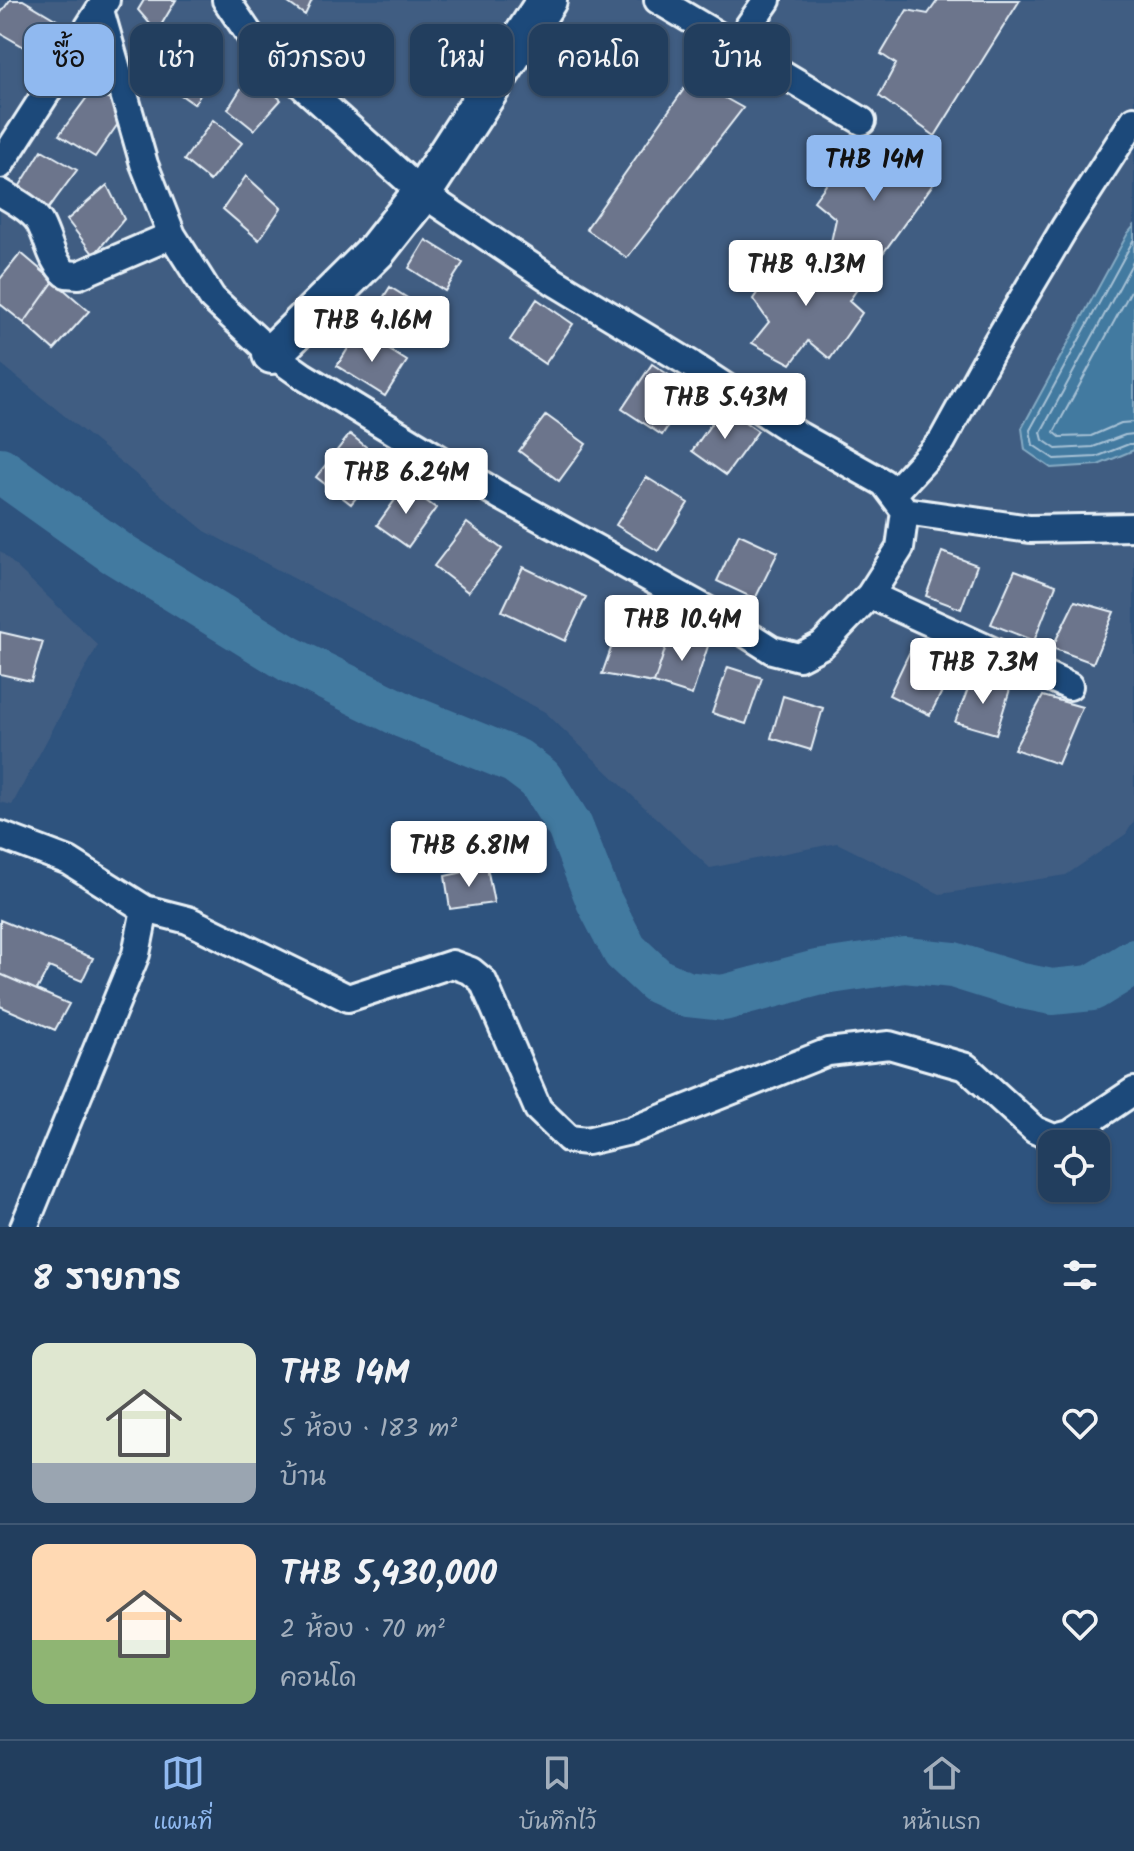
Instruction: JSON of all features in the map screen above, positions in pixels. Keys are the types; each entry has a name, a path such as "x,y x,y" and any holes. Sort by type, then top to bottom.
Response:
{"street":[{"path":"226,0 256,44 422,193 553,281 692,365 800,436 884,483 899,502 1030,529 1134,527"},
{"path":"272,354 377,250 422,193 547,0"},
{"path":"658,0 698,24"},
{"path":"750,24 767,0"},
{"path":"0,165 103,5"},
{"path":"103,5 144,164 172,235 212,298 272,354 303,376 499,495 720,617 772,650 799,657 822,645 870,595 900,548 899,502 942,441 1065,227 1134,120"},
{"path":"790,78 862,121"},
{"path":"0,192 39,221 55,262 66,274 79,275 172,235"},
{"path":"870,595 1069,686"},
{"path":"0,835 69,861 145,909 188,920 348,998 452,964 471,971 483,981 538,1109 569,1139 587,1141 630,1131 828,1052 889,1045 966,1067 1035,1130 1054,1138 1070,1134 1134,1091"},
{"path":"24,1227 136,954 145,909"}],"shaded area":[{"path":"0,0 1134,0 1134,821 1126,834 1066,875 940,894 837,843 710,868 545,712 205,531 0,363"},
{"path":"0,551 98,645 12,805 0,802"}],"water":[{"path":"1134,226 1134,450 1098,465 1051,468 1025,450 1022,428"}],"building":[{"path":"10,0 23,0 63,24 24,24 24,47 0,33 0,14"},
{"path":"144,0 176,0 162,24 150,24 138,10"},
{"path":"284,0 312,0 305,15"},
{"path":"938,0 1020,0 935,136 879,96 896,64 881,54 907,10 928,14"},
{"path":"684,89 684,96 721,96 743,108 627,258 586,229"},
{"path":"239,92 239,96 277,96 281,100 254,130 228,109"},
{"path":"88,96 100,96 129,108 95,157 59,135"},
{"path":"183,96 199,96 194,104"},
{"path":"213,120 242,143 210,181 184,160"},
{"path":"897,147 939,176 873,267 831,242 836,219 814,201 849,154 878,175"},
{"path":"42,150 77,170 48,209 16,192"},
{"path":"246,176 281,208 259,240 223,209"},
{"path":"107,185 124,219 94,255 67,220"},
{"path":"426,240 463,263 445,291 409,268"},
{"path":"812,249 860,285 849,301 862,313 830,359 808,341 791,364 752,343 769,322 753,299 782,257 802,271"},
{"path":"21,253 54,281 24,323 0,304 0,279"},
{"path":"54,281 89,311 54,350 24,323"},
{"path":"390,287 433,314 414,344 371,317"},
{"path":"537,299 573,324 545,364 510,340"},
{"path":"359,331 407,361 385,396 337,366"},
{"path":"652,364 692,390 662,435 622,409"},
{"path":"723,407 758,431 726,475 692,451"},
{"path":"546,415 586,444 559,481 519,451"},
{"path":"350,434 385,462 351,504 316,477"},
{"path":"646,477 688,503 658,551 616,525"},
{"path":"405,486 436,508 408,547 377,525"},
{"path":"467,523 502,549 468,592 434,566"},
{"path":"739,534 778,552 755,599 717,581"},
{"path":"942,552 977,565 961,609 926,596"},
{"path":"523,567 586,597 565,641 502,611"},
{"path":"1015,570 1056,585 1034,641 991,624"},
{"path":"1075,601 1114,612 1093,663 1052,648"},
{"path":"620,623 671,631 654,683 602,674"},
{"path":"671,631 709,643 692,695 654,683"},
{"path":"0,632 43,642 31,681 0,674"},
{"path":"911,649 953,670 930,715 889,695"},
{"path":"728,667 762,678 746,724 712,713"},
{"path":"972,679 1010,689 996,734 955,722"},
{"path":"783,696 823,708 811,750 771,738"},
{"path":"1043,696 1082,707 1058,764 1014,749"},
{"path":"487,867 494,903 450,909 445,876"},
{"path":"0,920 93,958 82,981 49,967 37,990 0,974"},
{"path":"0,974 69,1004 55,1030 0,1006"}],"waterway":[{"path":"0,470 115,552 289,659 405,716 516,761 540,779 570,827 599,901 625,951 657,981 686,994 723,998 817,973 905,960 953,965 1017,985 1052,992 1092,988 1134,962"}]}
